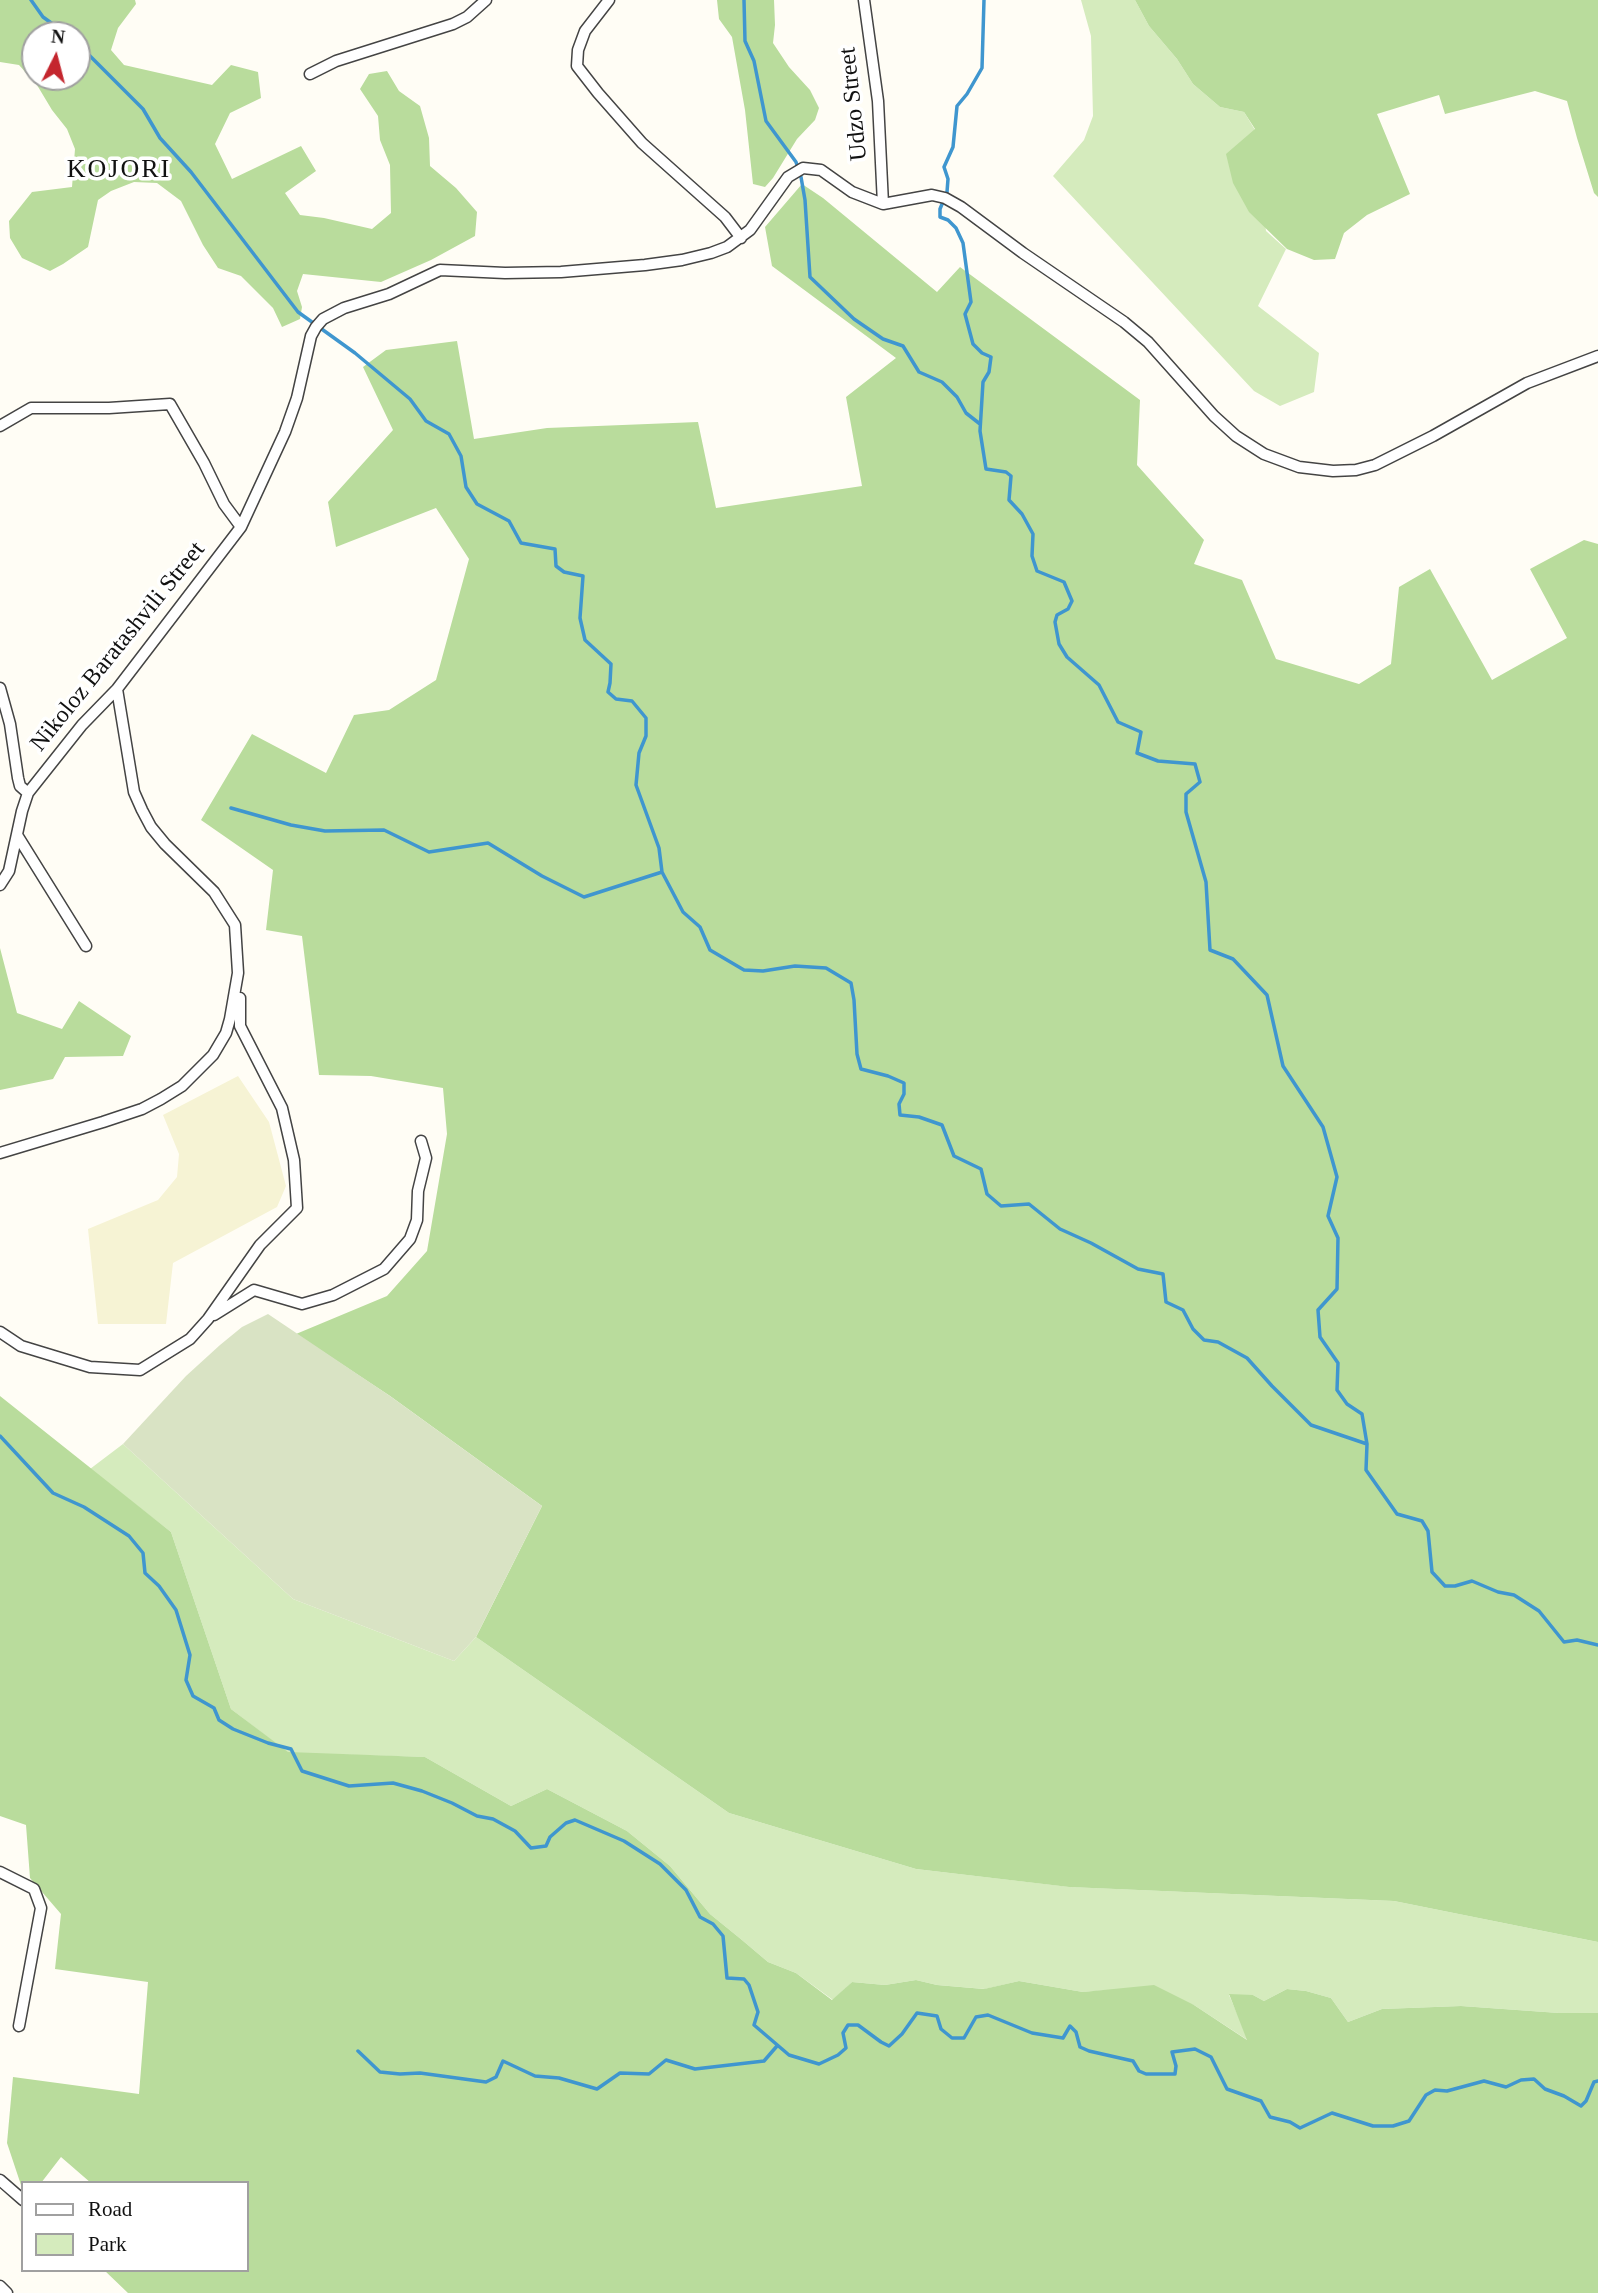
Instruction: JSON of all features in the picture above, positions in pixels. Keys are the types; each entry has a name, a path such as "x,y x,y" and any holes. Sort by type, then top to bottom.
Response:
{"street":[{"path":"310,74 336,61 453,24 467,17 485,0"},
{"path":"610,0 585,31 578,50 577,66 642,143 725,217 741,238"},
{"name":"Udzo Street","path":"864,0 878,101 883,204"},
{"name":"Nikoloz Baratashvili Street","path":"28,793 82,725 117,689 241,527 285,432 297,398 311,336 323,319 344,308 389,295 440,270 561,272 645,265 711,253 741,238 750,230 788,177 796,171 810,168 821,170 867,200 883,204"},
{"path":"883,204 932,195 945,198 961,207 1023,254 1124,322 1148,342 1236,436 1264,454 1298,467 1333,471 1356,470 1374,465 1433,436 1527,383 1598,356"},
{"path":"0,426 30,408 109,408 170,404 224,504 241,527"},
{"path":"0,688 10,724 20,786 28,793 9,871 0,885"},
{"path":"0,1332 21,1346 90,1367 140,1370 190,1339 208,1319 260,1245 297,1208 294,1160 282,1108 240,1026 238,1010 241,989 235,925 214,892 151,827 134,792 117,689"},
{"path":"17,835 86,946"},
{"path":"0,1153 142,1109 182,1086 213,1055 226,1033 238,973"},
{"path":"208,1319 254,1290 302,1304 333,1295 384,1269 410,1239 417,1220 418,1191 426,1158 421,1141"},
{"path":"0,1872 34,1889 41,1908 19,2026"},
{"path":"0,2180 21,2198"},
{"path":"0,2286 7,2293"}],"shaded area":[{"path":"238,1076 269,1122 286,1186 277,1207 173,1263 166,1324 98,1324 88,1229 158,1200 177,1177 179,1154 163,1115"}],"green space":[{"path":"0,0 135,0 136,4 118,28 111,50 124,65 212,85 231,65 258,72 261,98 230,113 215,144 232,179 301,146 316,171 285,193 300,215 372,229 391,213 390,165 380,140 378,116 360,89 369,74 387,71 399,91 420,106 429,138 430,166 456,188 477,212 475,236 431,260 381,282 303,274 297,291 302,307 300,319 282,327 273,308 241,276 218,268 181,201 157,183 134,182 111,191 98,200 88,247 50,271 22,258 10,238 9,221 32,192 72,187 75,149 67,129 41,91 91,91 91,21 21,21 21,67 0,62"},
{"path":"717,0 774,0 773,43 789,67 810,90 819,108 815,120 797,139 765,187 753,184 745,110 732,37 719,19"},
{"path":"1081,0 1135,0 1149,26 1177,59 1193,84 1220,107 1244,112 1255,130 1266,231 1286,249 1258,306 1319,353 1314,392 1280,406 1254,391 1053,176 1084,140 1093,116 1091,36"},
{"path":"1135,0 1598,0 1598,197 1594,193 1567,101 1535,91 1445,114 1439,95 1377,114 1410,194 1367,215 1344,233 1335,259 1314,260 1287,249 1249,212 1233,183 1226,154 1255,129 1244,112 1220,107 1193,84 1177,59 1149,26"},
{"path":"802,184 823,198 937,292 960,267 1140,400 1137,465 1204,540 1194,564 1242,580 1276,659 1359,684 1391,664 1399,587 1430,569 1492,680 1567,638 1530,569 1584,540 1598,544 1598,1942 1394,1901 1069,1887 916,1869 729,1813 476,1637 542,1506 390,1396 296,1334 387,1296 427,1251 447,1134 443,1088 371,1076 319,1075 302,936 266,930 273,870 201,820 252,734 326,773 354,715 389,710 436,680 469,559 436,508 336,547 328,502 393,430 363,367 386,350 457,341 474,439 547,428 698,422 716,508 862,486 846,397 896,358 772,266 765,227"},
{"path":"0,948 17,1013 62,1029 79,1001 131,1036 123,1056 65,1057 53,1079 0,1090"},
{"path":"268,1314 390,1396 542,1506 476,1637 454,1661 293,1599 123,1444 186,1376 220,1345 242,1327"},
{"path":"0,1396 171,1532 231,1709 288,1752 425,1757 511,1806 547,1789 627,1831 670,1866 710,1914 768,1962 796,1973 832,2000 852,1982 885,1985 916,1980 937,1985 984,1989 1019,1981 1083,1992 1154,1985 1194,2005 1247,2040 1229,1994 1253,1995 1264,2001 1287,1989 1306,1991 1331,1998 1348,2022 1382,2009 1461,2006 1598,2013 1598,2293 128,2293 106,2272 248,2272 248,2181 89,2181 61,2157 43,2181 21,2181 21,2185 7,2143 13,2077 139,2094 148,1982 55,1969 61,1914 30,1878 26,1825 0,1816"},
{"path":"123,1444 293,1599 454,1661 476,1637 729,1813 916,1869 1070,1887 1394,1901 1598,1942 1598,2013 1461,2006 1382,2009 1348,2022 1331,1998 1306,1991 1287,1989 1264,2001 1253,1995 1229,1995 1249,2041 1194,2005 1109,1990 1083,1992 1019,1981 985,1989 937,1985 916,1980 885,1985 852,1982 833,2000 796,1973 768,1962 710,1914 670,1866 627,1831 547,1789 511,1806 425,1757 288,1753 231,1709 171,1532 90,1469"}],"waterway":[{"path":"31,0 49,21"},
{"path":"744,0 745,41 754,61 766,121 796,162 801,177 810,277 854,319 883,339 903,346 919,372 942,382 957,397 966,413 980,424"},
{"path":"984,0 982,68 957,106 953,147 944,167 948,179 947,192 940,209 940,217 956,228 963,243 971,302 965,314 973,344 991,357 989,372 983,382 980,431 986,469 1006,472 1011,476 1009,500 1022,514 1033,534 1032,556 1037,571 1064,582 1072,601 1068,609 1057,615 1055,622 1059,644 1067,657 1099,685 1118,722 1141,732 1137,753 1158,761 1195,764 1200,782 1186,794 1186,812 1206,882 1210,950 1233,959 1267,995 1283,1066 1323,1127 1337,1177 1328,1216 1338,1238 1337,1289 1318,1310 1320,1337 1338,1363 1337,1390 1347,1404 1362,1414 1367,1444 1366,1470 1397,1514 1422,1521 1428,1531 1432,1572 1445,1586 1472,1581 1498,1592 1514,1595 1539,1611 1564,1642 1577,1640 1598,1645"},
{"path":"91,57 143,109 160,138 191,172 298,312 355,353 410,399 426,421 449,434 461,456 466,487 477,504 509,521 521,543 555,549 556,566 564,572 583,576 580,618 585,640 611,664 608,692 616,699 632,701 646,718 646,736 639,753 636,785 659,848 662,872 683,912 700,927 710,950 744,970 763,971 795,966 826,968 851,983 857,1054 861,1069 904,1083 904,1094 899,1104 900,1115 919,1117 942,1125 954,1156 981,1169 987,1194 1001,1206 1029,1204 1060,1229 1138,1269 1163,1274 1166,1302 1183,1310 1193,1329 1204,1340 1218,1342 1247,1358 1311,1425 1367,1444"},
{"path":"231,808 291,825 325,831 384,830 429,852 488,843 542,876 584,897 662,872"},
{"path":"0,1436 53,1493 84,1507 129,1536 143,1553 145,1573 159,1586 176,1610 190,1655 186,1680 193,1696 214,1708 219,1720 233,1729 291,1749 302,1771 349,1786 393,1783 422,1791 477,1816 493,1819 515,1831 531,1848 546,1846 550,1837 566,1823 575,1820 624,1841 660,1864 686,1890 700,1917 713,1924 723,1936 727,1978 744,1979 749,1985 758,2012 754,2025 789,2055 819,2064 838,2055 846,2048 843,2033 848,2025 858,2025 889,2046 902,2034 917,2013 937,2016 941,2029 952,2038 964,2038 976,2017 988,2015 1032,2033 1063,2038 1070,2026 1076,2032 1080,2047 1133,2061 1139,2071 1146,2074 1175,2074 1172,2052 1195,2049 1211,2057 1227,2089 1261,2101 1270,2117 1290,2122 1300,2128 1332,2113 1373,2126 1393,2126 1409,2121 1426,2095 1435,2090 1447,2091 1484,2081 1506,2087 1521,2080 1534,2079 1545,2089 1581,2106 1594,2082 1598,2081"},
{"path":"358,2051 380,2072 420,2073 486,2082 496,2077 503,2061 535,2076 559,2078 597,2089 620,2073 649,2074 666,2060 695,2069 764,2061 777,2046"}],"district":[{"name":"KOJORI","path":"119,170"}]}
